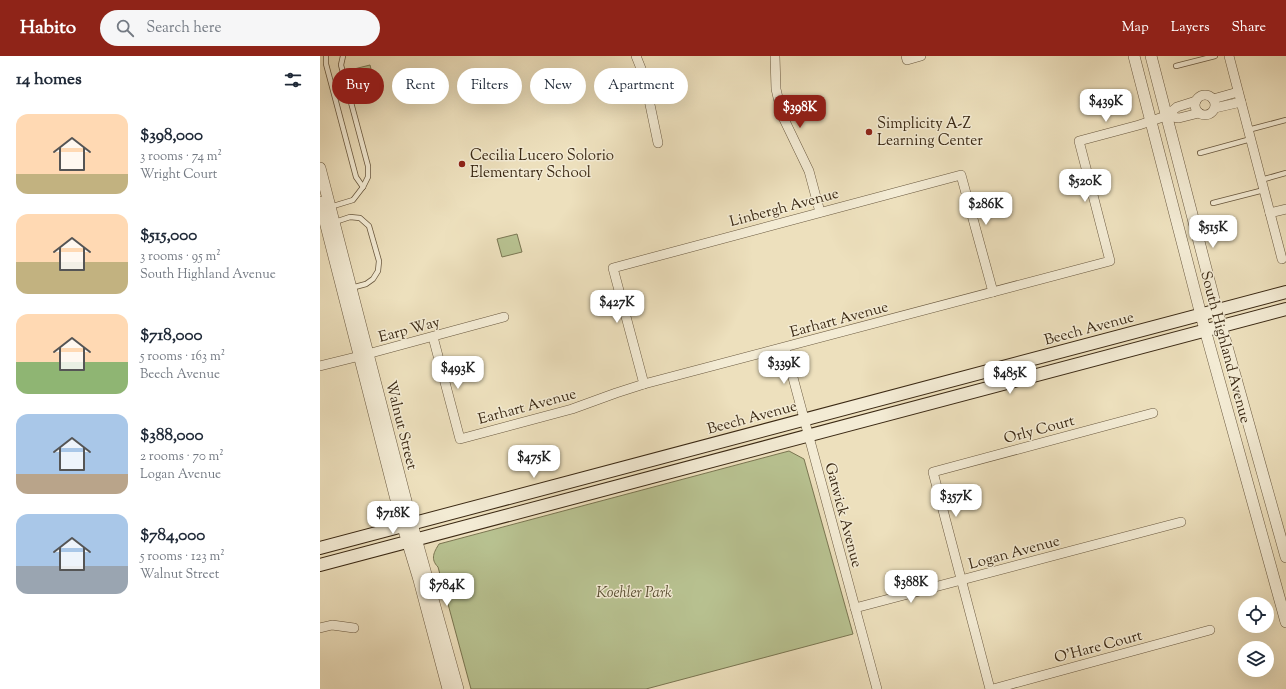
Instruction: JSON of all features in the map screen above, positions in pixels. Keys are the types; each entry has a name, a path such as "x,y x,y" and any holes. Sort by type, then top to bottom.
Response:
{"main road":[{"name":"Beech Avenue","path":"320,548 1286,292"},
{"path":"320,565 1286,309"}],"street":[{"path":"636,56 644,76 658,143"},
{"path":"775,56 776,89 782,115 809,171 820,212"},
{"path":"906,58 921,56"},
{"name":"South Highland Avenue","path":"1134,56 1201,315 1286,622"},
{"name":"South Highland Avenue","path":"1151,56 1221,326 1283,536 1286,557"},
{"path":"1229,56 1282,259"},
{"path":"1214,103 1238,92"},
{"path":"1151,122 1166,116 1177,107 1196,101 1198,98 1204,96 1207,96 1214,103 1214,111 1205,116 1199,113 1195,108 1196,101"},
{"path":"1214,103 1241,102"},
{"path":"1166,116 1180,118 1199,113"},
{"name":"Earhart Avenue","path":"432,337 460,439 572,410 644,384 1110,261 1079,141 1151,122"},
{"name":"Walnut Street","path":"320,168 364,355 407,526 458,689"},
{"name":"Linbergh Avenue","path":"644,384 613,268 820,212 962,175 993,292"},
{"name":"Walnut Street","path":"320,202 330,215 351,288 364,355"},
{"path":"1270,213 1286,209"},
{"name":"Earp Way","path":"320,366 504,317"},
{"name":"Gatwick Avenue","path":"785,348 876,689"},
{"name":"Orly Court","path":"961,580 933,472 1153,413"},
{"name":"Logan Avenue","path":"855,608 1181,522"},
{"name":"Walnut Street","path":"412,541 418,580 448,689"},
{"path":"961,580 991,689"},
{"path":"320,628 332,625 354,628"},
{"name":"O'Hare Court","path":"991,689 1210,630"}],"lane":[{"path":"326,56 326,64 356,177 363,187"},
{"path":"330,215 353,200 363,187 368,176 368,166 341,65 343,56"},
{"path":"1176,66 1215,56"},
{"path":"1248,130 1286,120"},
{"path":"1200,153 1251,139"},
{"path":"1261,180 1286,173"},
{"path":"1213,203 1264,190"},
{"path":"330,215 360,218 369,226 379,261 378,271 373,279 366,284 351,288"}],"green space":[{"path":"370,65 371,68 358,68"},
{"path":"517,234 522,252 502,257 497,239"},
{"name":"Koehler Park","path":"789,451 804,459 853,634 646,689 471,689 438,567 433,558 439,544"}],"place":[{"name":"Simplicity A-Z Learning Center","path":"869,132"},
{"name":"Cecilia Lucero Solorio Elementary School","path":"462,164"}]}
